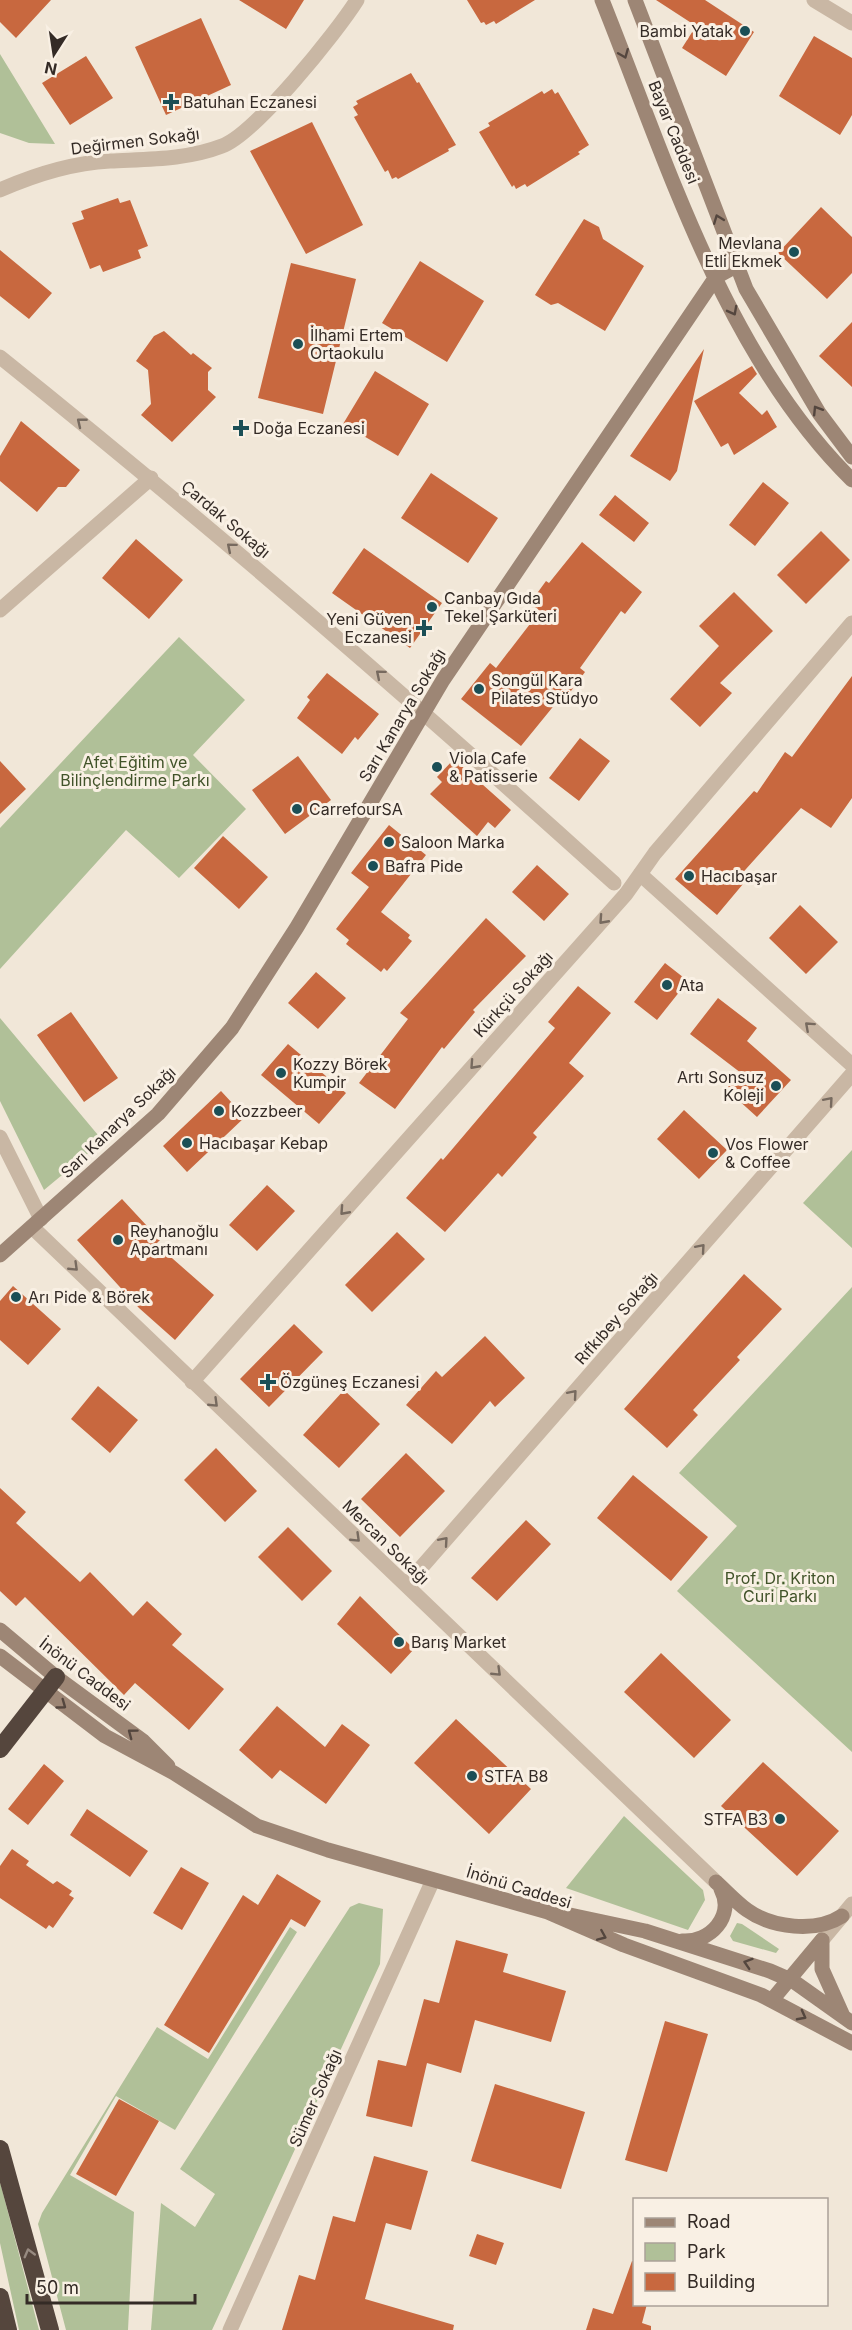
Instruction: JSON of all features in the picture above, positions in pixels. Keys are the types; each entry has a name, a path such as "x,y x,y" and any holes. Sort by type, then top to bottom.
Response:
{"highway":[{"path":"0,1749 56,1677"},
{"path":"0,2149 50,2330"},
{"path":"0,2297 8,2330"}],"main road":[{"name":"Bayar Caddesi","path":"602,0 691,222 716,277 758,356 793,411 830,458 852,480"},
{"name":"Bayar Caddesi","path":"635,0 736,266 758,312 831,431 852,457"},
{"path":"716,277 736,266"},
{"name":"Sarı Kanarya Sokağı","path":"0,1255 168,1104 232,1028 297,927 424,712 716,277"},
{"name":"İnönü Caddesi","path":"0,1630 56,1677 143,1741 174,1773"},
{"name":"İnönü Caddesi","path":"0,1656 43,1692 116,1743 174,1773 257,1826 433,1880 548,1912 624,1945 772,2000 852,2043"},
{"path":"716,1881 747,1910 770,1921 811,1926 830,1923 842,1916"},
{"path":"676,1940 694,1941 706,1936 719,1924 726,1902 716,1881"},
{"path":"548,1912 606,1922 676,1940 789,1979 848,2020"},
{"path":"772,2000 822,1940"},
{"path":"822,1940 822,1969 848,2020"}],"street":[{"name":"Değirmen Sokağı","path":"0,190 40,175 82,165 180,157 228,144 256,119 325,46 357,0"},
{"path":"814,0 852,23"},
{"name":"Çardak Sokağı","path":"0,357 151,478 424,712 614,883"},
{"path":"0,610 151,478"},
{"name":"Kürkçü Sokağı","path":"192,1382 626,894 657,850 852,623"},
{"path":"640,874 852,1065"},
{"name":"Rıfkıbey Sokağı","path":"406,1585 852,1074"},
{"name":"Mercan Sokağı","path":"0,1137 37,1223 192,1382 716,1881"},
{"name":"Sümer Sokağı","path":"230,2330 433,1880"},
{"path":"822,1940 852,1904"}],"green space":[{"path":"0,54 55,144 29,143 0,133"},
{"name":"Afet Eğitim ve Bilinçlendirme Parkı","path":"179,637 245,700 193,755 246,809 179,878 126,830 0,969 0,828"},
{"path":"0,1018 103,1141 44,1190 0,1101"},
{"path":"852,1150 852,1248 803,1203"},
{"name":"Prof. Dr. Kriton Curi Parkı","path":"852,1287 852,1752 677,1591 737,1526 679,1473"},
{"path":"624,1816 703,1890 705,1900 688,1930 566,1888"},
{"path":"359,1903 383,1909 380,1964 212,2330 151,2330 161,2203 195,2227 215,2194 180,2169 350,1907"},
{"path":"737,1923 779,1949 776,1953 733,1941 730,1936"},
{"path":"290,1927 297,1932 175,2130 116,2096 70,2175 134,2212 128,2330 66,2330 38,2224 42,2213 157,2027 208,2059"},
{"path":"0,2182 39,2330 19,2330 0,2243"}],"building":[{"path":"0,0 51,0 16,38 0,22"},
{"path":"239,0 304,0 286,29"},
{"path":"467,0 535,0 496,24 494,21 486,25 484,22 481,23"},
{"path":"656,0 705,0 754,32 726,76 682,48 696,26"},
{"path":"201,18 231,85 166,115 135,47"},
{"path":"814,36 852,58 852,115 840,135 779,96"},
{"path":"86,56 113,98 70,125 42,83"},
{"path":"411,73 417,83 419,82 456,145 398,179 396,177 392,179 388,170 385,172 354,117 358,115 353,107 358,104 356,101"},
{"path":"552,89 555,94 558,92 589,145 578,152 580,154 527,187 525,184 516,189 514,185 512,187 479,132 490,126 488,123 542,91 544,94"},
{"path":"312,122 363,225 306,254 250,151"},
{"path":"118,198 120,203 130,200 148,246 138,250 141,258 103,272 100,265 90,269 72,223 84,219 81,211"},
{"path":"821,207 852,237 852,273 827,299 778,253"},
{"path":"584,219 599,227 603,239 644,266 605,331 558,303 551,305 535,295"},
{"path":"0,250 52,293 29,319 0,296"},
{"path":"420,261 484,301 447,362 382,323"},
{"path":"291,263 356,279 323,414 258,398"},
{"path":"852,322 852,387 819,356"},
{"path":"164,331 191,355 193,353 212,368 208,372 208,390 216,397 172,442 141,415 151,404 148,370 136,361 154,336"},
{"path":"704,349 677,471 670,481 630,456"},
{"path":"752,366 757,374 739,393 762,415 767,410 777,427 734,455 728,443 721,447 694,401"},
{"path":"375,371 429,404 398,456 343,424"},
{"path":"21,421 80,470 66,487 58,487 37,512 0,481 0,456"},
{"path":"431,473 498,518 468,563 401,518"},
{"path":"763,482 789,503 755,546 729,525"},
{"path":"615,495 649,523 634,542 599,515"},
{"path":"821,531 850,560 806,604 777,575"},
{"path":"136,539 183,580 149,619 102,578"},
{"path":"582,542 642,592 625,614 621,611 580,668 585,672 568,695 565,692 521,746 461,699 490,663 496,668 540,611 530,603 546,581 549,583"},
{"path":"364,548 442,603 410,648 332,593"},
{"path":"734,592 773,631 720,683 732,693 700,727 670,699 719,646 699,626"},
{"path":"327,673 379,714 358,740 355,737 342,754 297,718 310,700 307,697"},
{"path":"852,676 852,798 831,828 801,808 737,879 743,884 717,915 675,879 754,791 757,793 785,752 792,757"},
{"path":"580,738 610,761 579,801 549,778"},
{"path":"298,756 331,800 285,834 252,790"},
{"path":"454,759 511,810 495,828 488,822 477,836 430,794 442,782 437,777"},
{"path":"0,761 26,789 0,814"},
{"path":"389,825 426,855 381,912 410,935 408,938 412,941 387,971 384,968 381,972 346,944 349,940 336,929 369,887 351,873"},
{"path":"223,836 268,877 239,909 194,868"},
{"path":"537,865 569,894 544,921 512,892"},
{"path":"800,905 838,942 806,974 769,938"},
{"path":"486,918 526,956 473,1010 475,1012 444,1049 442,1047 395,1109 359,1083 408,1019 400,1013"},
{"path":"665,963 688,981 657,1020 634,1002"},
{"path":"316,972 346,998 318,1029 288,1003"},
{"path":"578,986 611,1013 569,1063 584,1076 533,1133 537,1137 502,1177 498,1173 445,1232 406,1198 441,1158 443,1160 555,1028 548,1022"},
{"path":"718,998 757,1028 747,1041 791,1080 757,1117 726,1089 741,1073 690,1034"},
{"path":"71,1012 118,1078 84,1102 37,1035"},
{"path":"288,1044 346,1093 319,1124 261,1075"},
{"path":"221,1091 245,1117 187,1172 163,1146"},
{"path":"684,1110 727,1150 699,1179 657,1139"},
{"path":"267,1185 295,1211 257,1251 229,1225"},
{"path":"122,1199 160,1240 156,1244 214,1295 175,1340 139,1308 77,1240"},
{"path":"397,1232 425,1259 372,1312 345,1285"},
{"path":"744,1274 782,1309 737,1357 740,1360 693,1410 698,1415 667,1448 624,1409"},
{"path":"13,1286 61,1329 28,1365 0,1340 0,1301"},
{"path":"294,1324 323,1352 269,1407 240,1379"},
{"path":"485,1336 525,1378 495,1407 490,1401 452,1444 406,1405 436,1371 442,1377"},
{"path":"98,1386 138,1420 110,1453 71,1419"},
{"path":"344,1390 380,1424 339,1468 303,1435"},
{"path":"216,1448 257,1491 225,1522 184,1480"},
{"path":"406,1453 445,1491 400,1537 361,1499"},
{"path":"633,1475 708,1537 671,1581 597,1518"},
{"path":"0,1488 26,1512 16,1523 80,1582 90,1572 133,1616 147,1601 182,1634 172,1645 224,1689 189,1730 135,1683 124,1695 25,1597 16,1606 0,1591"},
{"path":"526,1520 551,1544 497,1601 471,1578"},
{"path":"288,1527 332,1571 302,1601 258,1557"},
{"path":"360,1596 414,1649 391,1674 337,1624"},
{"path":"661,1653 731,1720 694,1758 624,1692"},
{"path":"277,1706 325,1747 342,1724 370,1745 326,1804 280,1770 272,1779 239,1750"},
{"name":"STFA B8","path":"456,1719 531,1789 489,1834 414,1763"},
{"name":"STFA B3","path":"763,1762 839,1831 797,1876 721,1806"},
{"path":"44,1764 64,1781 28,1825 8,1809"},
{"path":"87,1809 148,1851 130,1877 70,1835"},
{"path":"12,1849 29,1861 26,1865 53,1884 57,1881 72,1891 69,1895 74,1898 53,1928 49,1925 46,1929 0,1898 0,1866"},
{"path":"181,1867 209,1883 182,1930 153,1913"},
{"path":"277,1874 321,1901 305,1927 291,1919 209,2053 164,2025 243,1895 258,1905"},
{"path":"456,1940 508,1954 503,1972 566,1991 551,2042 475,2020 461,2073 427,2063 412,2127 366,2116 378,2060 406,2066 424,1999 439,2003"},
{"path":"665,2021 708,2034 667,2172 625,2160"},
{"path":"495,2084 585,2112 561,2189 471,2161"},
{"path":"119,2099 159,2121 116,2196 76,2174"},
{"path":"374,2156 428,2171 411,2230 386,2223 365,2299 454,2325 453,2330 282,2330 299,2275 315,2280 333,2216 355,2222"},
{"path":"477,2234 504,2243 496,2265 469,2256"},
{"path":"632,2261 633,2306 646,2306 642,2323 651,2326 651,2330 586,2330 593,2308 613,2314"}],"place":[{"name":"Bambi Yatak","path":"745,31"},
{"name":"Batuhan Eczanesi","path":"171,102"},
{"name":"Mevlana Etli Ekmek","path":"794,252"},
{"name":"İlhami Ertem Ortaokulu","path":"298,344"},
{"name":"Doğa Eczanesi","path":"241,428"},
{"name":"Canbay Gıda Tekel Şarküteri","path":"432,607"},
{"name":"Yeni Güven Eczanesi","path":"424,628"},
{"name":"Songül Kara Pilates Stüdyo","path":"479,689"},
{"name":"Viola Cafe & Patisserie","path":"437,767"},
{"name":"CarrefourSA","path":"297,809"},
{"name":"Saloon Marka","path":"389,842"},
{"name":"Bafra Pide","path":"373,866"},
{"name":"Hacıbaşar","path":"689,876"},
{"name":"Ata","path":"667,985"},
{"name":"Kozzy Börek Kumpir","path":"281,1073"},
{"name":"Artı Sonsuz Koleji","path":"776,1086"},
{"name":"Kozzbeer","path":"219,1111"},
{"name":"Hacıbaşar Kebap","path":"187,1143"},
{"name":"Vos Flower & Coffee","path":"713,1153"},
{"name":"Reyhanoğlu Apartmanı","path":"118,1240"},
{"name":"Arı Pide & Börek","path":"16,1297"},
{"name":"Özgüneş Eczanesi","path":"268,1382"},
{"name":"Barış Market","path":"399,1642"},
{"name":"STFA B8","path":"472,1776"},
{"name":"STFA B3","path":"780,1819"}]}
